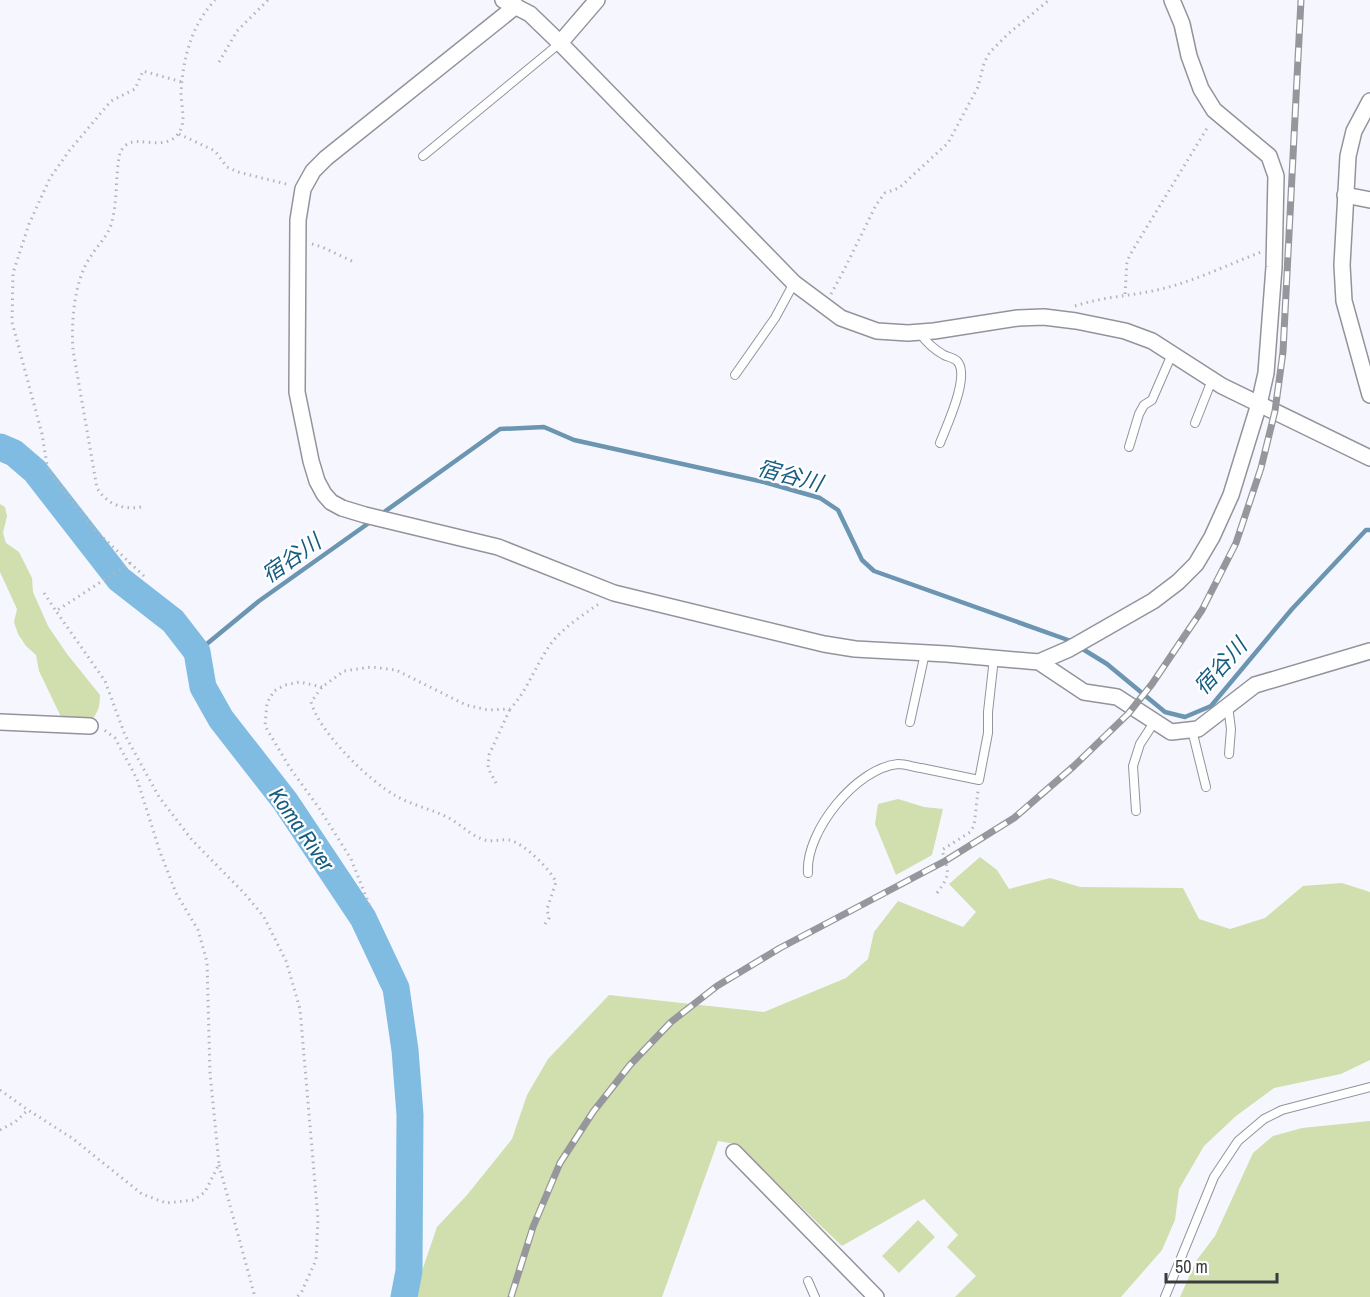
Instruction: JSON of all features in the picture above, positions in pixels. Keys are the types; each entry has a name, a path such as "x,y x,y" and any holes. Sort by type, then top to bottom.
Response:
{"street":[{"path":"560,43 597,0"},
{"path":"1172,0 1182,24 1189,56 1201,89 1218,115 1269,156 1276,176 1266,373 1258,404 1231,495 1212,537 1196,564 1178,582 1154,601 1120,621 1069,649 1039,662 925,652 855,649 824,644 614,593 498,547 342,508 331,502 317,481 297,392 298,220 303,189 313,171 326,158 509,3 530,14 794,282 841,318 877,331 920,332 994,321 1044,317 1125,331 1152,341 1212,380 1258,404 1370,458"},
{"path":"1370,101 1354,131 1348,156 1342,265 1344,301 1370,395"},
{"path":"1345,195 1370,200"},
{"path":"1039,662 1084,692 1117,697 1171,732 1198,729 1255,685 1370,651"},
{"path":"0,722 90,726"},
{"path":"734,1152 876,1297"}],"lane":[{"path":"423,156 560,43"},
{"path":"735,375 775,318 794,282"},
{"path":"920,332 932,346 957,361 961,368 959,387 940,442"},
{"path":"1129,447 1139,414 1144,405 1152,400 1172,354"},
{"path":"1195,423 1212,380"},
{"path":"910,722 925,652"},
{"path":"808,873 807,861 821,826 860,781 880,768 900,764 980,780 988,733 994,658"},
{"path":"1228,704 1231,729 1229,754"},
{"path":"1136,811 1133,766 1140,744 1155,721"},
{"path":"1192,730 1206,787"},
{"path":"1165,1297 1214,1176 1238,1141 1264,1119 1282,1110 1370,1087"},
{"path":"808,1281 815,1297"}],"path":[{"path":"141,507 129,509 112,504 104,499 97,488 71,329 75,302 83,274 90,257 110,229 120,152 126,144 134,141 153,144 168,141 178,134 183,120 184,67 192,34 202,14 215,0"},
{"path":"219,62 237,30 268,0"},
{"path":"824,306 876,205 885,193 899,188 948,143 978,87 984,63 990,52 1049,0"},
{"path":"144,576 95,530 48,471 42,434 12,322 13,273 29,224 50,178 69,151 111,101 135,89 143,71 182,82"},
{"path":"1125,294 1127,261 1208,126 1218,115"},
{"path":"178,134 214,151 227,167 238,172 265,177 303,189"},
{"path":"298,240 322,247 354,262"},
{"path":"1073,306 1093,300 1157,290 1274,247"},
{"path":"56,611 130,563"},
{"path":"44,593 105,681 125,735 159,797 192,840 245,894 264,917 286,961 300,1009 318,1219 316,1260 297,1297"},
{"path":"496,783 488,768 489,755 510,709 522,696 550,645 561,633 614,593"},
{"path":"510,709 488,710 466,705 396,670 371,667 345,671 322,687 311,702 313,710 334,739 361,772 376,784 398,798 449,818 479,838 489,842 509,840 526,849 552,874 556,882 547,909 549,918 545,924"},
{"path":"322,687 300,682 285,685 274,691 267,703 266,726 290,768 319,808 351,859 371,909"},
{"path":"90,726 107,730 116,739 137,779 160,852 176,893 198,930 207,962 210,1073 219,1164 255,1297"},
{"path":"116,739 125,735"},
{"path":"937,893 944,884 948,869 942,850 970,832 974,826 980,780"},
{"path":"0,1090 72,1138 142,1194 166,1203 194,1200 205,1192 219,1164"},
{"path":"0,1130 15,1122 28,1110"}],"green space":[{"path":"0,504 5,507 7,516 3,533 6,543 19,552 32,578 33,592 48,626 100,695 98,709 90,721 63,721 39,671 36,655 18,634 14,622 17,609 0,572"},
{"path":"898,799 924,807 943,809 932,855 896,875 875,824 878,804"},
{"path":"980,857 997,870 1009,889 1050,878 1080,887 1183,888 1199,919 1230,929 1265,918 1303,886 1342,883 1370,892 1370,1060 1341,1074 1274,1088 1236,1116 1204,1146 1179,1189 1175,1220 1162,1250 1121,1297 955,1297 976,1276 947,1247 958,1235 924,1199 842,1246 735,1144 718,1141 662,1297 413,1297 437,1227 467,1195 512,1139 527,1095 548,1059 609,995 764,1012 846,978 868,959 874,932 898,901 963,927 976,912 949,884"},
{"path":"1370,1121 1370,1297 1180,1297 1196,1261 1215,1236 1253,1153 1273,1136 1302,1128"},
{"path":"918,1220 935,1237 899,1273 882,1256"}],"waterway":[{"name":"宿谷川","path":"380,515 500,429 544,427 574,440 764,482 820,498 838,510 862,560 874,571 1068,640 1107,664 1165,712 1185,717 1211,706 1292,609 1366,530 1370,530"},
{"name":"Koma River","path":"0,447 14,453 35,471 119,579 173,621 197,652 203,687 221,719 285,801 363,918 396,988 405,1050 410,1115 409,1271 404,1297"},
{"name":"宿谷川","path":"197,652 259,601 373,520"}],"railway":[{"path":"511,1297 533,1227 560,1163 593,1112 630,1065 671,1022 717,986 780,948 945,861 1014,818 1074,766 1128,714 1152,684 1202,610 1236,543 1261,468 1275,411 1283,352 1301,0"}]}
